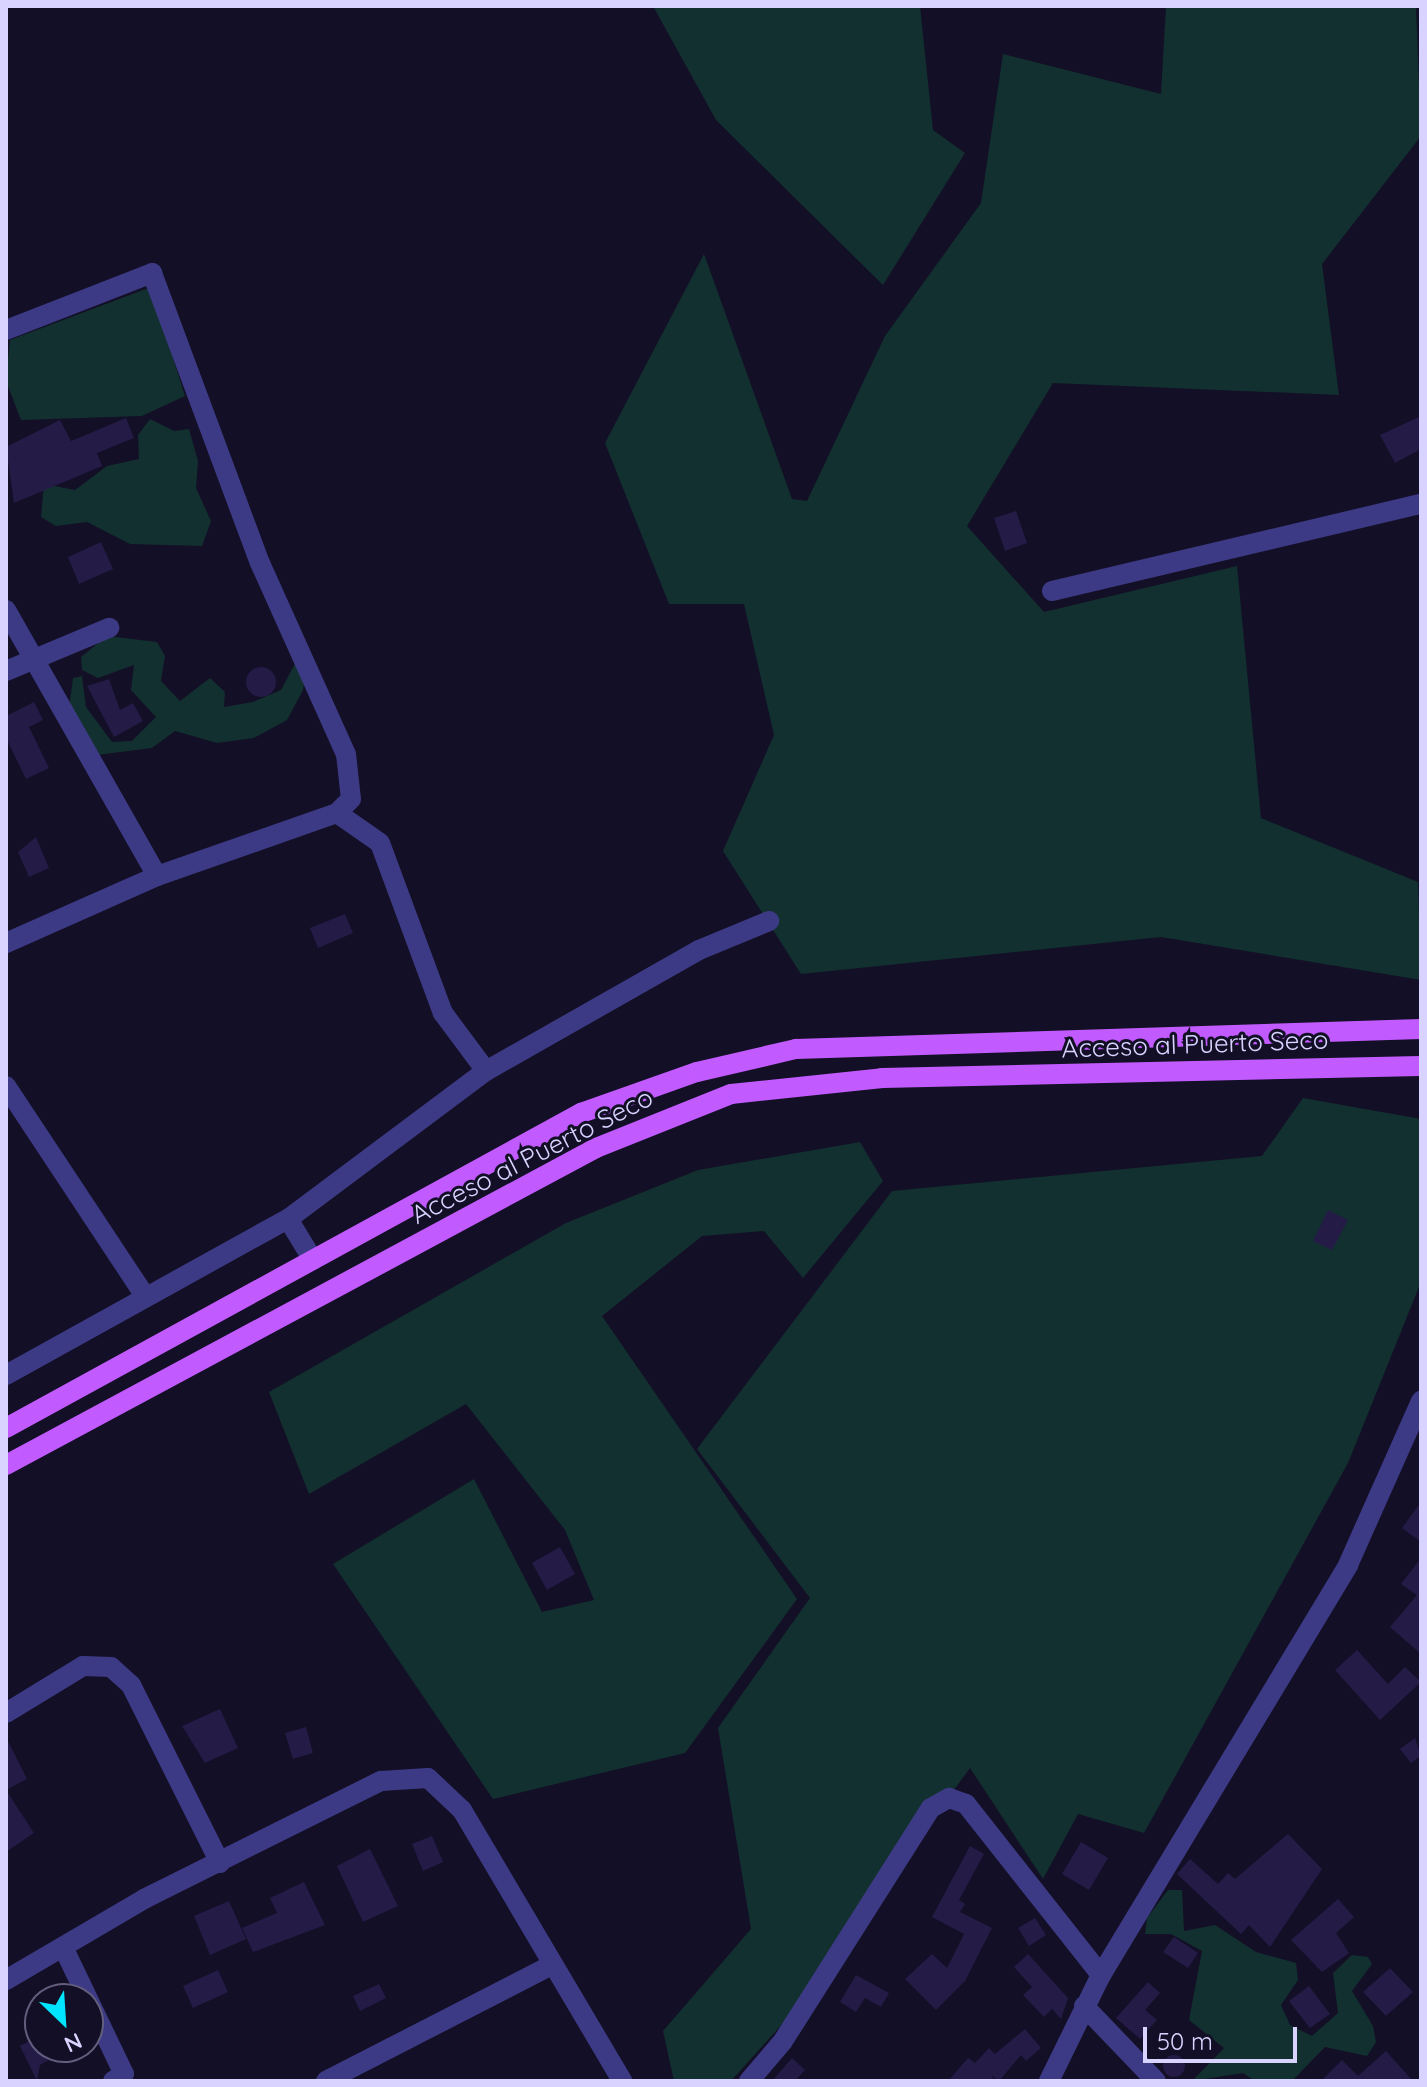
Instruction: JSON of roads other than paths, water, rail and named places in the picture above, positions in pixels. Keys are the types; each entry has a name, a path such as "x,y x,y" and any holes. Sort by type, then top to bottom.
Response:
{"main road":[{"name":"Acceso al Puerto Seco","path":"6,1428 581,1113 748,1058 796,1049 1421,1029"},
{"name":"Acceso al Puerto Seco","path":"6,1465 596,1148 731,1094 882,1078 1421,1066"}],"street":[{"path":"6,330 152,273 260,563 346,754 351,799 337,813 157,876 6,943"},
{"path":"1052,591 1421,504"},
{"path":"6,610 157,876"},
{"path":"6,671 109,628"},
{"path":"337,813 380,843 443,1013 486,1071"},
{"path":"6,1375 288,1219 486,1071 699,950 769,921"},
{"path":"6,1086 145,1296"},
{"path":"288,1219 313,1260"},
{"path":"1049,2081 1101,1975 1348,1565 1421,1401"},
{"path":"6,1713 83,1666 111,1667 131,1685 220,1863"},
{"path":"6,1980 65,1951 89,1929 381,1781 428,1778 462,1810 622,2081"},
{"path":"749,2081 783,2041 931,1808 949,1798 966,1804 1101,1975"},
{"path":"65,1951 121,2079"},
{"path":"326,2081 552,1965"},
{"path":"1084,2006 1156,2081"}]}
